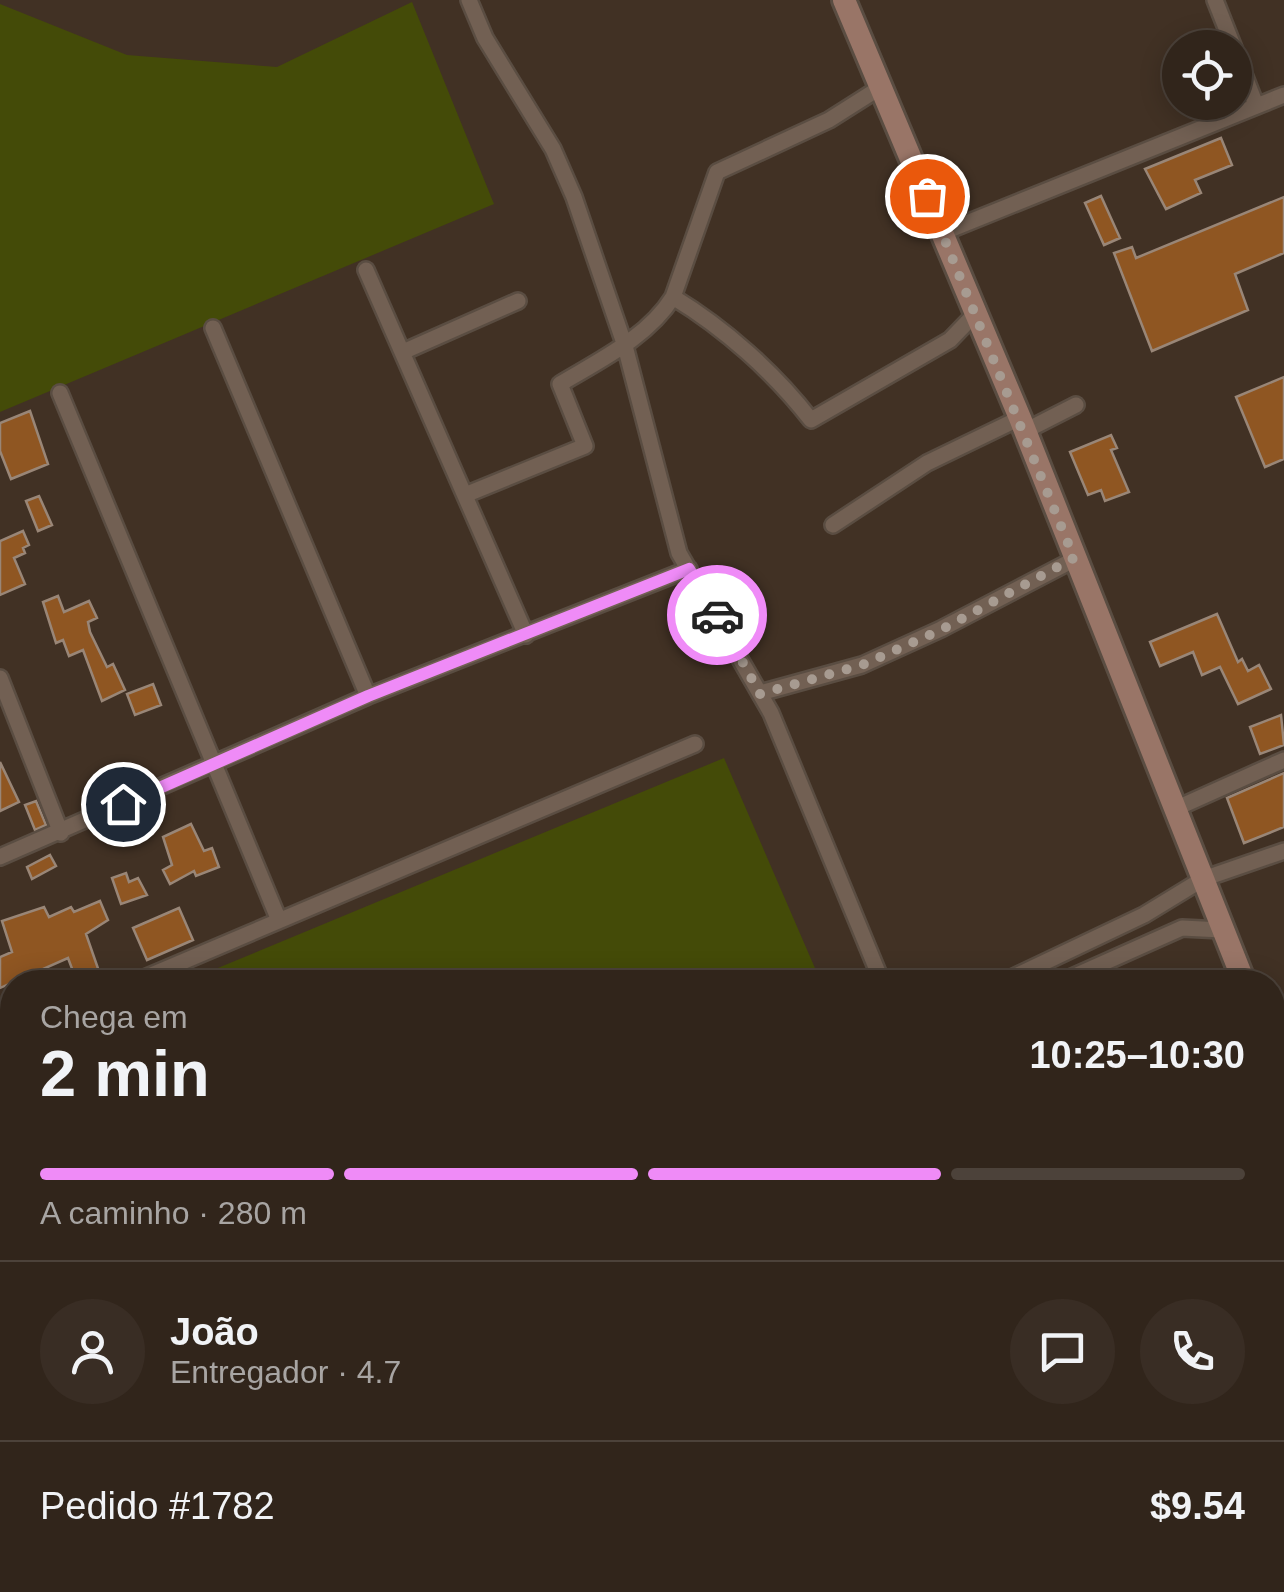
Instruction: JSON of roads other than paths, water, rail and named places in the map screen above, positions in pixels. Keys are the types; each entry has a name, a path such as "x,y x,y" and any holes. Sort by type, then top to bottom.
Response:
{"main road":[{"path":"844,0 1178,808 1239,970"}],"street":[{"path":"469,0 486,38 553,149 625,346 671,533 760,694 877,970"},
{"path":"1215,0 1227,30"},
{"path":"465,496 586,446 560,384 625,346 663,314 673,297 717,172 829,120 880,86"},
{"path":"942,233 1284,94"},
{"path":"1252,96 1256,106"},
{"path":"366,270 405,351 526,635"},
{"path":"673,297 708,318 794,398 811,420 950,340 976,314"},
{"path":"405,351 518,300"},
{"path":"213,328 368,696"},
{"path":"60,393 278,918"},
{"path":"833,525 927,463 1076,405"},
{"path":"760,694 862,665 941,630 1074,558"},
{"path":"0,857 368,696 689,569"},
{"path":"0,678 60,832"},
{"path":"162,970 696,744"},
{"path":"1178,808 1284,760"},
{"path":"1027,970 1144,915 1203,879 1284,851"},
{"path":"1144,915 1155,918 1160,927 1158,938"},
{"path":"1087,970 1182,928 1222,930"}]}
